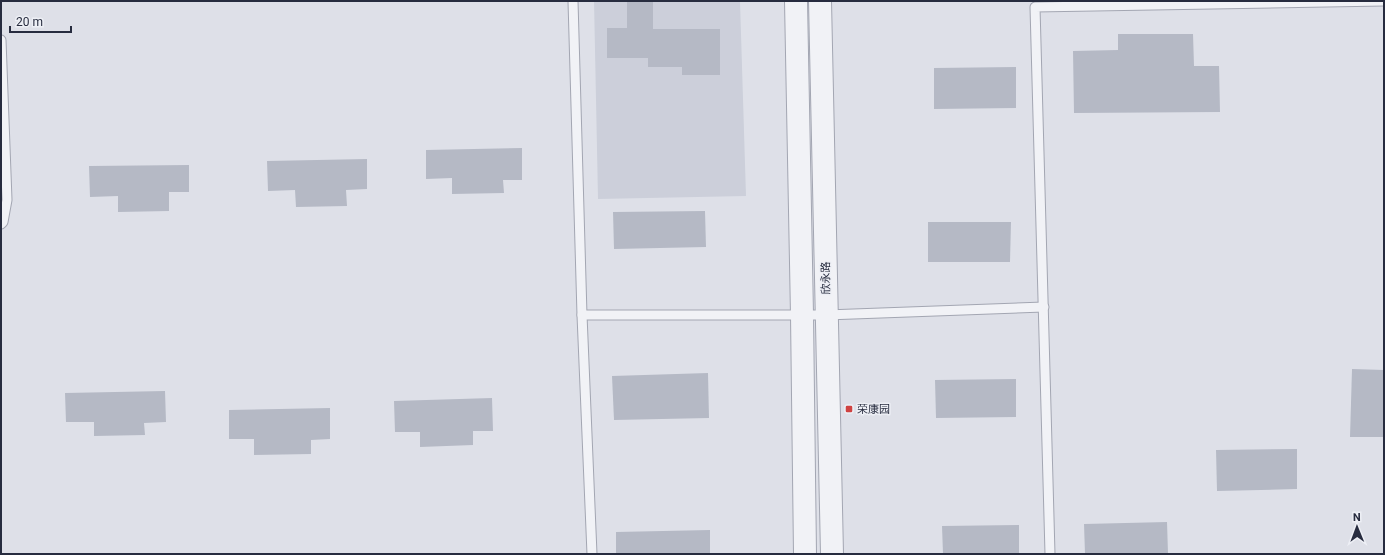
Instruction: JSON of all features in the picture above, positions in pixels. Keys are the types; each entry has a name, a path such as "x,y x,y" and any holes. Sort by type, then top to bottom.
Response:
{"street":[{"path":"796,1 805,554"},
{"name":"欣永路","path":"820,1 832,554"}],"lane":[{"path":"573,1 582,315 592,554"},
{"path":"1050,554 1035,7 1384,1"},
{"path":"1,40 7,200 3,222 1,224"},
{"path":"582,315 802,315 1044,307"}],"shaded area":[{"path":"594,1 740,1 746,196 598,199"}],"building":[{"path":"627,1 653,1 653,29 720,29 720,75 682,75 682,67 648,67 648,58 607,58 607,28 627,28"},
{"path":"1118,34 1193,34 1194,66 1219,66 1220,112 1074,113 1073,51 1118,50"},
{"path":"1016,67 1016,108 934,109 934,68"},
{"path":"522,148 522,180 503,180 504,193 452,194 452,178 426,179 426,150"},
{"path":"367,159 367,189 346,190 347,206 296,207 295,190 268,191 267,161"},
{"path":"189,165 189,192 169,192 169,211 118,212 118,196 90,197 89,166"},
{"path":"705,211 706,247 614,249 613,212"},
{"path":"928,222 1011,222 1010,262 928,262"},
{"path":"1352,369 1384,370 1384,437 1350,437"},
{"path":"708,373 709,418 614,420 612,376"},
{"path":"1016,379 1016,417 936,418 935,380"},
{"path":"165,391 166,422 144,423 145,435 94,436 94,422 66,422 65,393"},
{"path":"492,398 493,431 473,431 473,445 420,447 420,432 395,432 394,401"},
{"path":"330,408 330,439 311,440 311,454 254,455 254,439 229,439 229,410"},
{"path":"1297,449 1297,489 1217,491 1216,450"},
{"path":"1167,522 1168,554 1085,554 1084,524"},
{"path":"1019,525 1019,554 943,554 942,526"},
{"path":"710,530 710,554 616,554 616,532"}],"place":[{"name":"荣康园","path":"849,409"}]}
